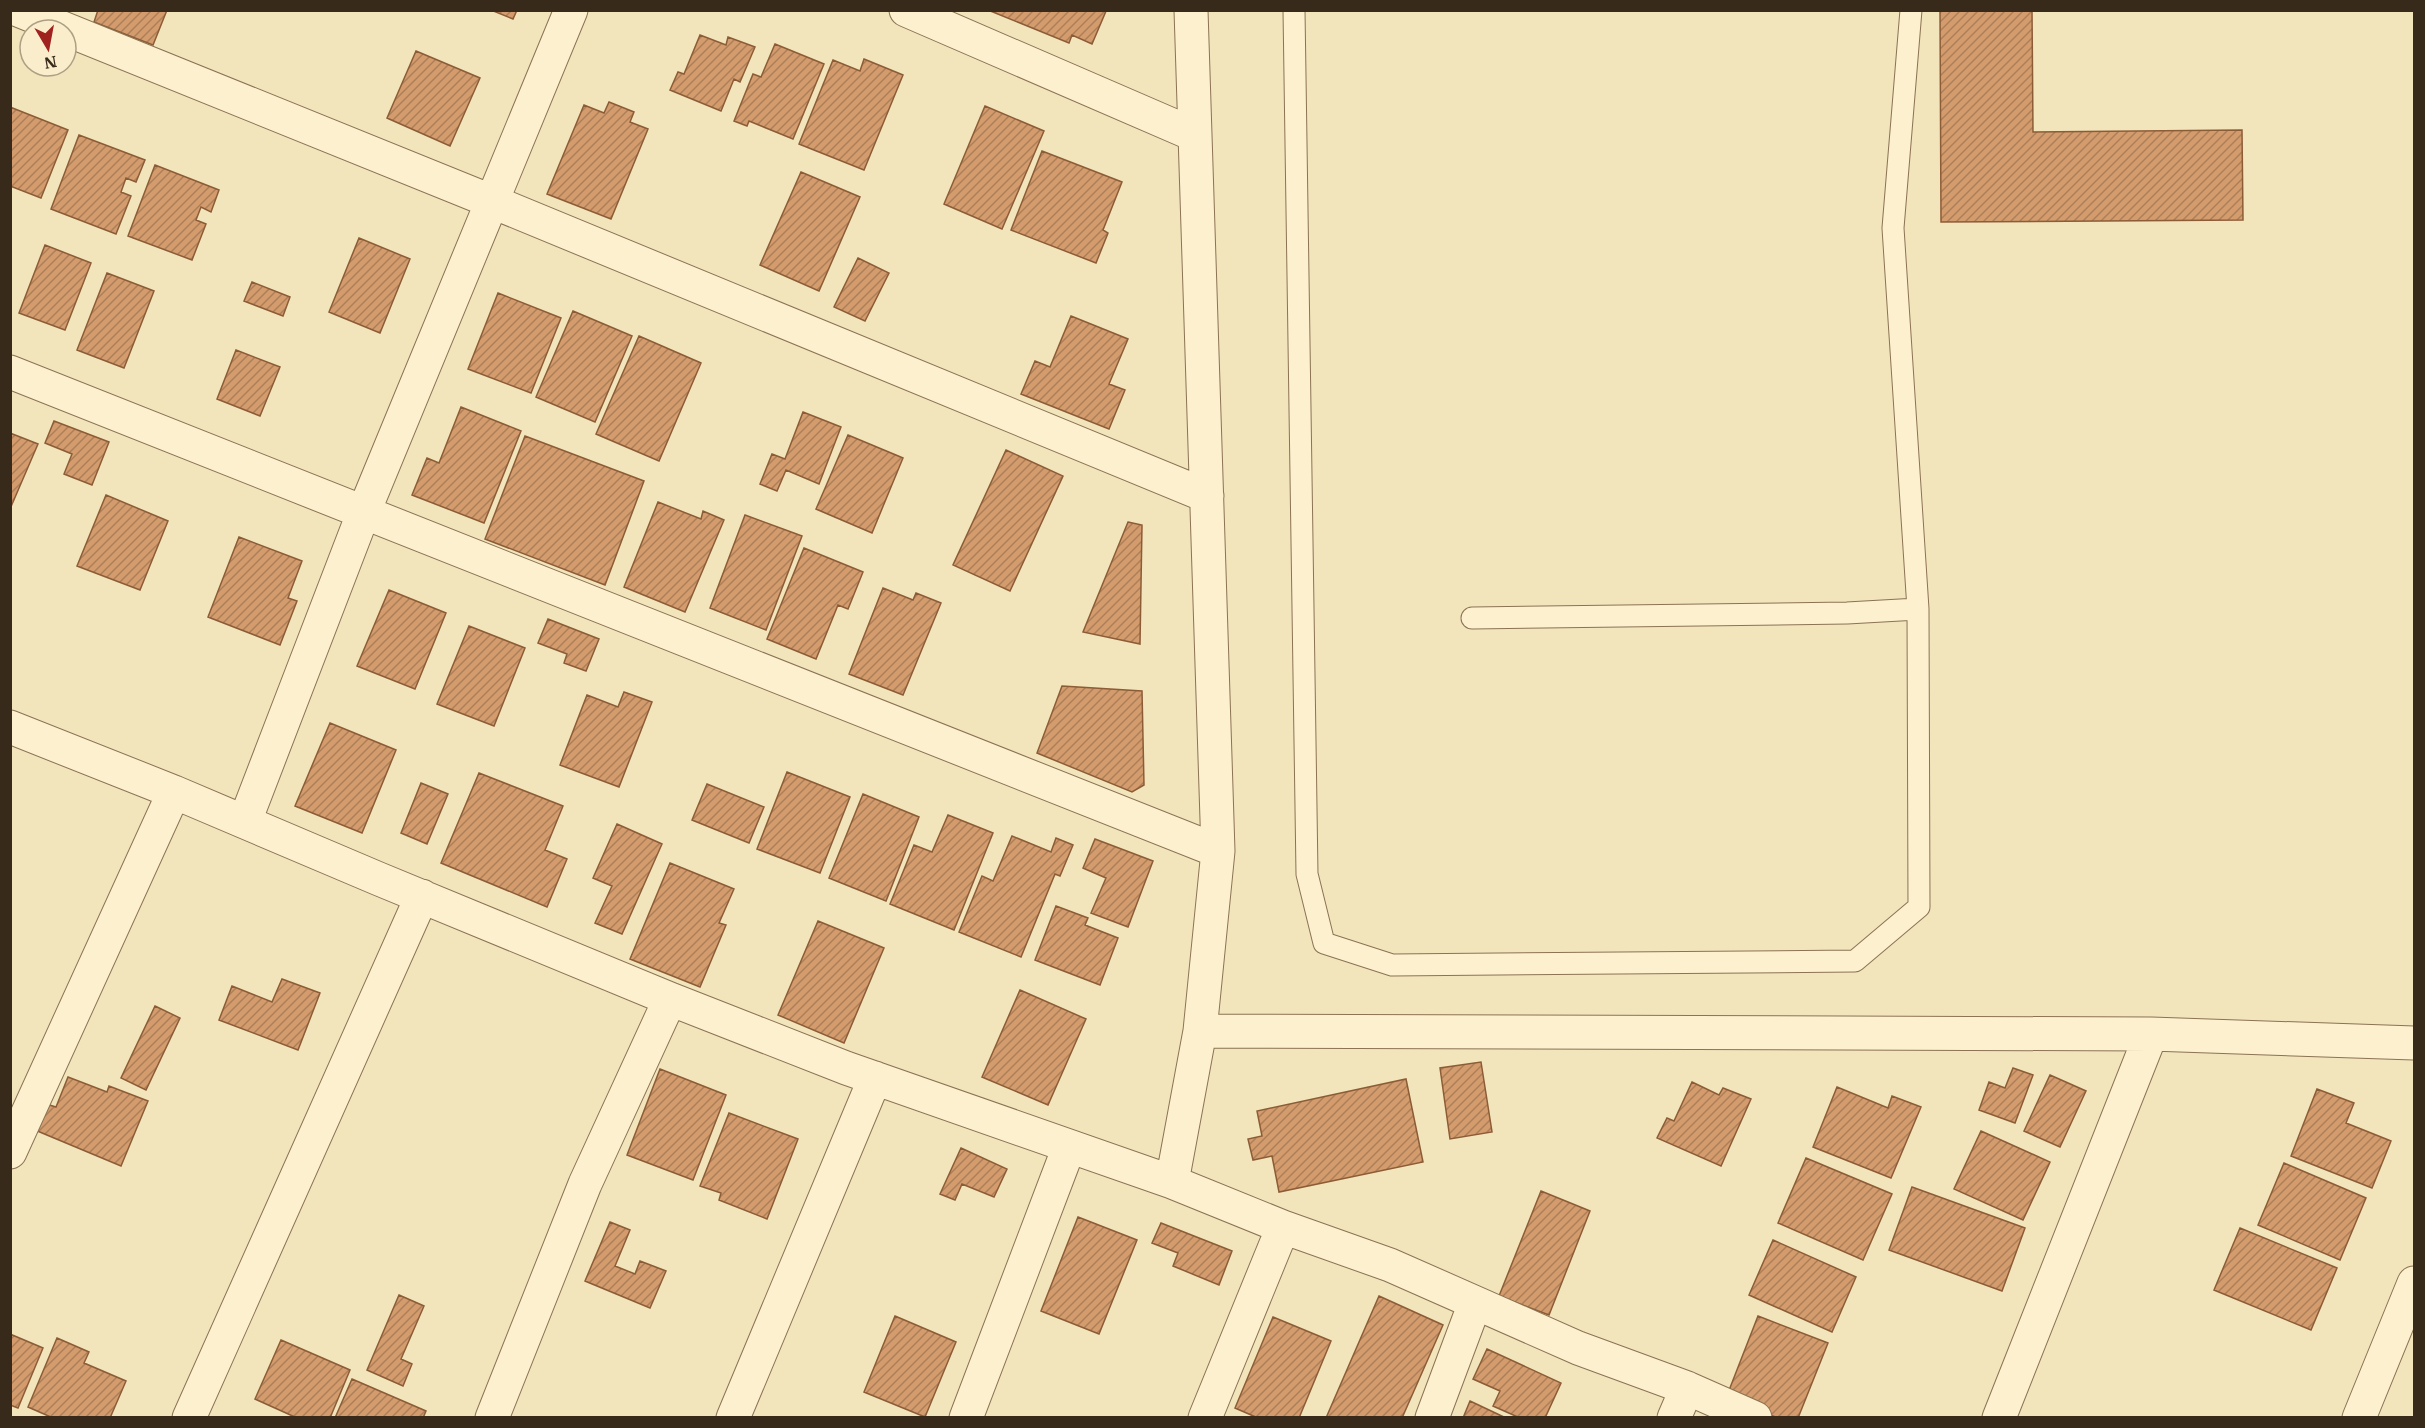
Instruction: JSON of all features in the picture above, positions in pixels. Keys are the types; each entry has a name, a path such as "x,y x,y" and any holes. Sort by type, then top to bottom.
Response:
{"street":[{"path":"18,10 493,202 1207,496"},
{"path":"245,821 363,514 571,10"},
{"path":"906,10 1195,135"},
{"path":"1172,1182 1200,1031 1218,851 1191,10"},
{"path":"10,372 363,514 1218,851"},
{"path":"10,727 245,821 670,999 875,1078 1172,1182 1283,1227 1390,1265 1578,1348 1680,1403 1755,1418"},
{"path":"10,1152 174,792"},
{"path":"189,1418 422,897"},
{"path":"492,1418 585,1184 670,999"},
{"path":"1200,1031 2151,1034 2415,1043"},
{"path":"1999,1418 2151,1034"},
{"path":"733,1418 875,1078"},
{"path":"966,1418 1069,1147"},
{"path":"1204,1418 1283,1227"},
{"path":"2359,1418 2415,1283"},
{"path":"1432,1418 1475,1304"}],"lane":[{"path":"1294,10 1307,874 1324,943 1392,965 1855,961 1919,907 1918,609 1893,228 1911,10"},
{"path":"1472,618 1847,614 1918,609"}],"building":[{"path":"98,10 167,10 153,45 94,22"},
{"path":"491,10 517,10 513,19"},
{"path":"988,10 1106,11 1092,44 1072,35 1069,43"},
{"path":"1940,10 2032,10 2033,132 2242,130 2243,220 1941,222"},
{"path":"700,35 726,45 728,37 755,47 740,82 734,79 721,111 670,90 678,72 684,74"},
{"path":"775,44 824,64 793,139 749,121 747,126 734,121 753,74 761,77"},
{"path":"416,51 480,78 450,146 387,118"},
{"path":"864,59 903,75 864,170 799,144 833,60 860,71"},
{"path":"609,102 634,112 630,122 648,129 611,219 547,194 584,105 604,113"},
{"path":"985,106 1044,131 1002,229 944,204"},
{"path":"10,107 68,130 41,198 10,186"},
{"path":"79,135 145,160 136,182 126,178 121,192 131,196 116,234 51,209"},
{"path":"1042,151 1122,182 1103,230 1108,233 1096,263 1011,230"},
{"path":"155,165 219,190 211,212 201,207 196,220 206,224 192,260 128,236"},
{"path":"801,172 860,197 819,291 760,265"},
{"path":"359,238 410,259 380,333 329,312"},
{"path":"45,245 91,263 65,330 19,313"},
{"path":"858,258 889,273 865,321 834,307"},
{"path":"107,273 154,291 124,368 77,350"},
{"path":"252,282 290,297 283,316 244,301"},
{"path":"498,293 561,318 531,393 468,369"},
{"path":"573,311 632,336 595,422 536,397"},
{"path":"1071,316 1128,339 1109,384 1125,390 1109,429 1021,394 1035,361 1050,367"},
{"path":"639,336 701,363 659,461 596,434"},
{"path":"236,350 280,367 260,416 217,399"},
{"path":"461,407 521,431 484,523 412,495 427,458 439,463"},
{"path":"803,412 841,427 819,484 786,470 777,491 760,484 772,454 785,459"},
{"path":"54,421 109,442 92,485 64,474 72,454 45,443"},
{"path":"10,433 38,444 10,509"},
{"path":"848,435 903,458 872,533 816,509"},
{"path":"525,436 644,481 605,585 485,539"},
{"path":"1006,450 1063,476 1010,591 953,565"},
{"path":"106,495 168,521 140,590 77,566"},
{"path":"658,502 701,519 703,511 724,520 685,612 624,587"},
{"path":"745,515 802,536 766,630 710,608"},
{"path":"1128,522 1142,525 1140,644 1083,632"},
{"path":"239,537 302,561 288,598 297,601 280,645 208,617"},
{"path":"804,548 863,572 848,609 838,605 816,659 767,639"},
{"path":"883,588 913,600 916,593 941,603 903,695 849,674"},
{"path":"389,590 446,613 415,689 357,666"},
{"path":"548,619 599,639 586,671 564,663 567,654 538,643"},
{"path":"469,626 525,648 494,726 437,704"},
{"path":"1062,686 1142,691 1144,785 1132,792 1037,753"},
{"path":"624,692 652,702 619,787 560,765 587,695 618,707"},
{"path":"330,723 396,750 362,833 295,806"},
{"path":"787,772 850,797 820,873 757,849"},
{"path":"479,773 563,806 545,850 567,859 547,907 441,863"},
{"path":"421,783 448,794 427,844 401,833"},
{"path":"707,784 764,807 749,843 692,820"},
{"path":"863,794 919,817 886,901 829,878"},
{"path":"948,815 993,833 954,930 890,904 914,845 932,852"},
{"path":"617,824 662,844 622,934 595,923 612,886 593,878"},
{"path":"1012,836 1051,852 1056,838 1073,845 1060,876 1055,874 1021,957 959,932 982,876 993,881"},
{"path":"1095,839 1153,861 1128,927 1091,913 1106,878 1083,868"},
{"path":"670,863 734,889 719,923 726,925 700,987 630,959"},
{"path":"1056,906 1088,918 1085,925 1118,938 1100,985 1035,960"},
{"path":"818,921 884,948 844,1043 778,1015"},
{"path":"282,979 320,993 298,1050 219,1020 232,986 272,1002"},
{"path":"1020,990 1086,1019 1048,1105 982,1077"},
{"path":"155,1006 180,1018 146,1090 121,1078"},
{"path":"1481,1062 1492,1132 1450,1139 1440,1068"},
{"path":"2013,1068 2033,1075 2015,1123 1979,1110 1989,1082 2005,1088"},
{"path":"660,1069 726,1095 693,1180 627,1155"},
{"path":"2050,1075 2086,1091 2060,1147 2024,1131"},
{"path":"68,1077 107,1092 109,1086 148,1101 121,1166 35,1130 46,1104 56,1107"},
{"path":"1406,1079 1423,1162 1279,1192 1272,1156 1253,1160 1248,1139 1262,1136 1257,1111"},
{"path":"1692,1082 1719,1095 1723,1088 1751,1099 1721,1166 1657,1138 1667,1118 1674,1121"},
{"path":"1837,1087 1888,1108 1892,1096 1921,1107 1891,1178 1813,1147"},
{"path":"2317,1089 2354,1103 2346,1123 2391,1141 2372,1188 2291,1156"},
{"path":"729,1113 798,1139 767,1219 719,1200 721,1193 700,1186"},
{"path":"1981,1131 2050,1162 2023,1220 1954,1189"},
{"path":"961,1148 1007,1169 994,1197 962,1184 955,1200 940,1194"},
{"path":"1806,1158 1892,1194 1863,1260 1778,1223"},
{"path":"2284,1163 2366,1198 2340,1260 2258,1225"},
{"path":"1912,1187 2025,1228 2002,1291 1889,1250"},
{"path":"1541,1191 1590,1211 1549,1315 1499,1296"},
{"path":"1078,1217 1137,1240 1099,1334 1041,1311"},
{"path":"610,1222 630,1230 615,1266 635,1274 640,1261 666,1271 650,1308 585,1281"},
{"path":"1161,1223 1232,1251 1219,1285 1173,1266 1178,1253 1152,1243"},
{"path":"2240,1228 2337,1268 2311,1330 2214,1290"},
{"path":"1773,1240 1856,1277 1832,1332 1749,1295"},
{"path":"399,1295 424,1306 401,1359 412,1364 403,1386 367,1370"},
{"path":"1379,1296 1443,1325 1402,1418 1326,1418"},
{"path":"895,1316 956,1342 925,1417 864,1392"},
{"path":"1758,1316 1828,1343 1798,1418 1778,1418 1726,1398"},
{"path":"1273,1317 1331,1341 1299,1418 1258,1418 1235,1408"},
{"path":"10,1334 43,1348 18,1408 10,1405"},
{"path":"57,1338 89,1352 84,1363 126,1381 110,1418 53,1418 28,1407"},
{"path":"281,1340 350,1370 330,1418 297,1418 255,1399"},
{"path":"1487,1349 1561,1383 1545,1418 1520,1418 1493,1406 1500,1391 1473,1379"},
{"path":"352,1379 426,1411 423,1418 335,1418"},
{"path":"1470,1401 1506,1418 1463,1418"}]}
